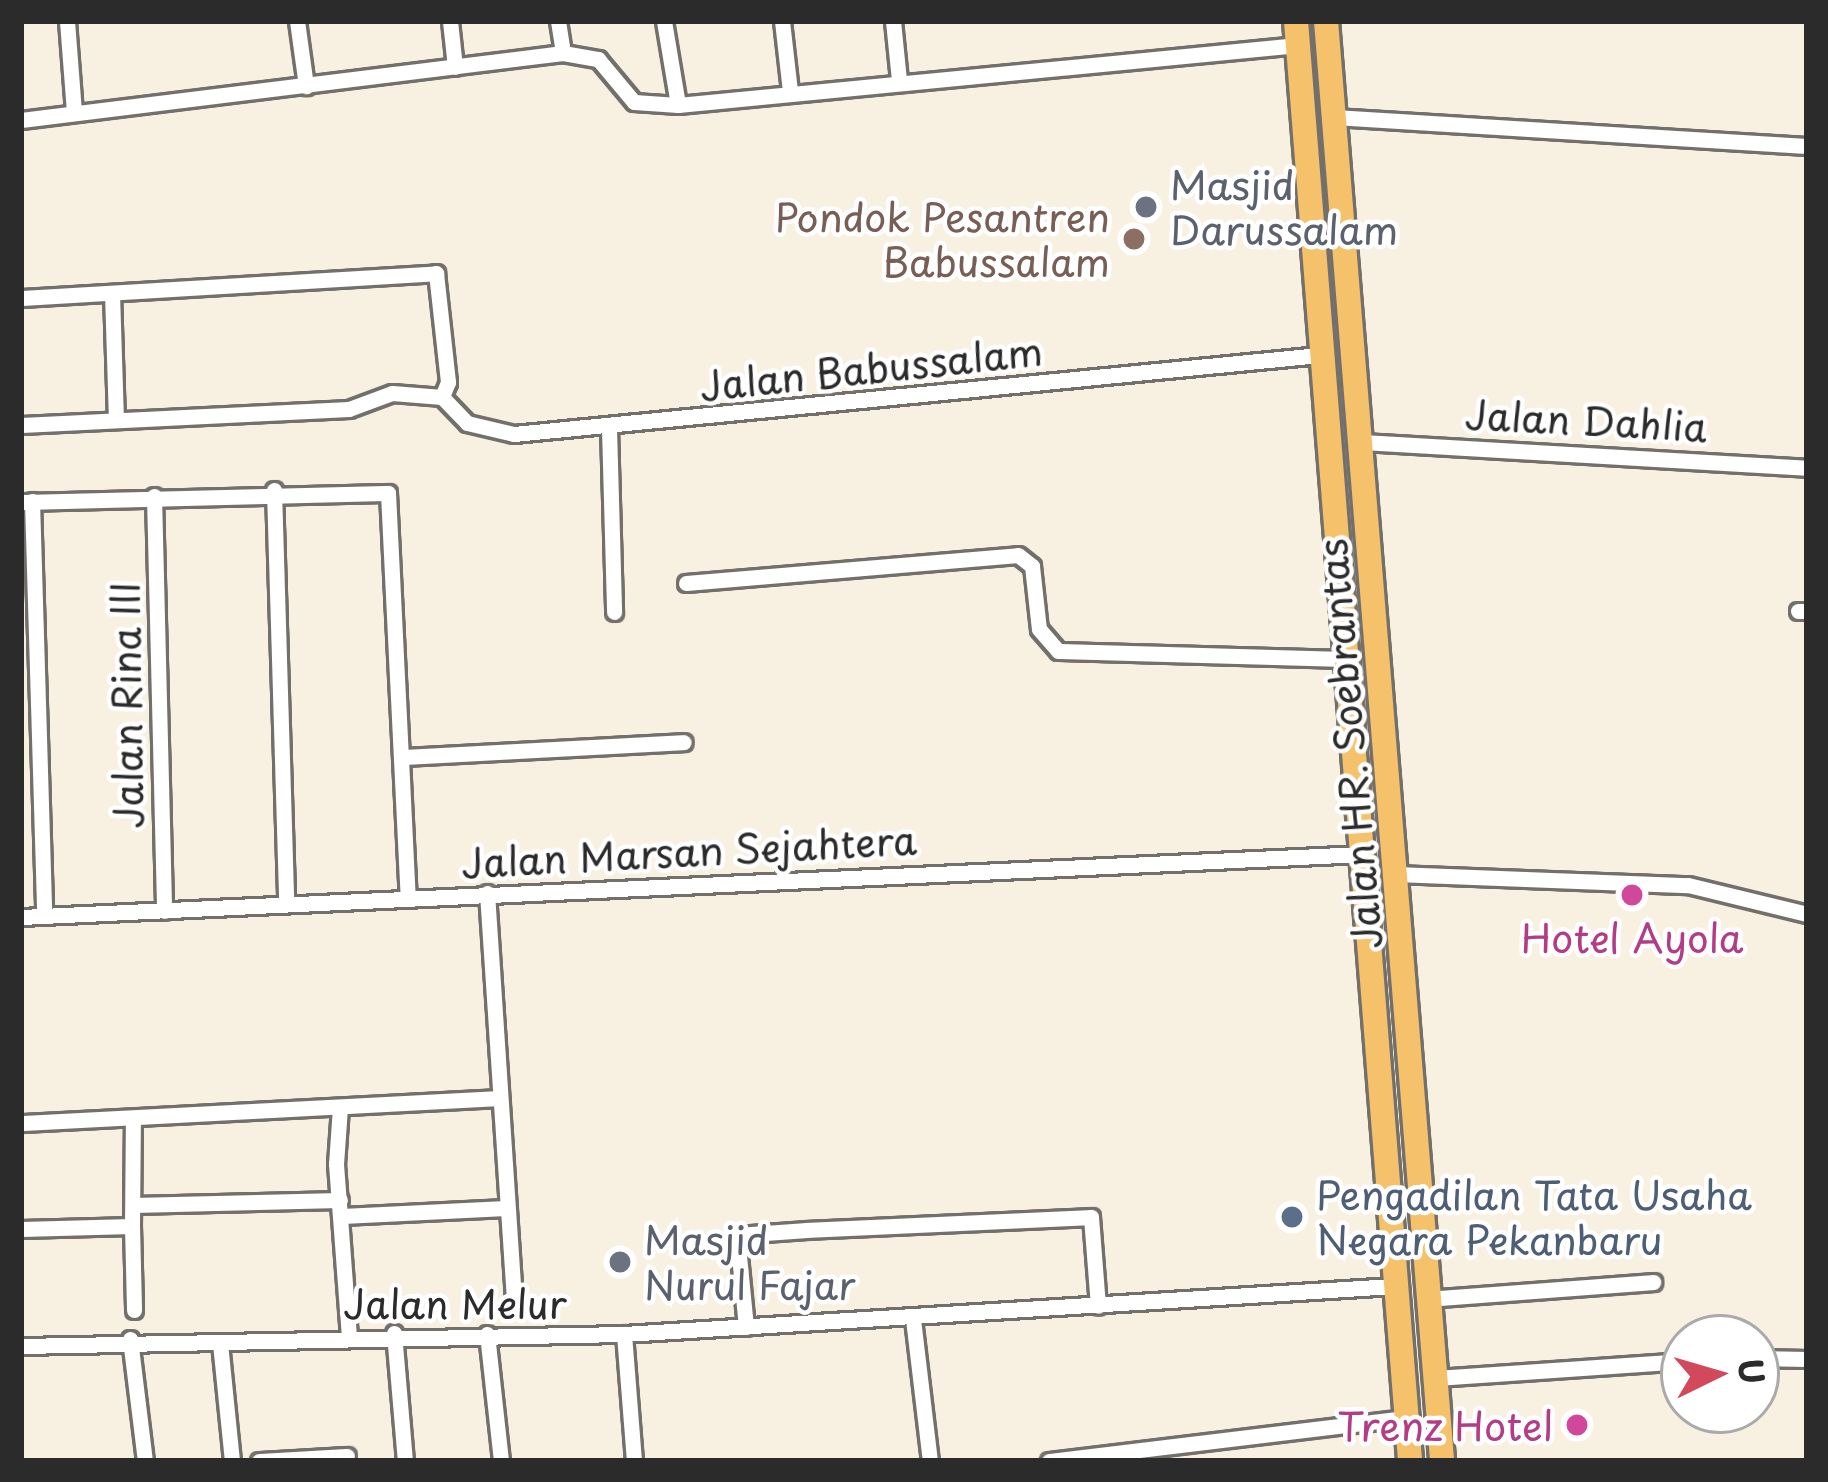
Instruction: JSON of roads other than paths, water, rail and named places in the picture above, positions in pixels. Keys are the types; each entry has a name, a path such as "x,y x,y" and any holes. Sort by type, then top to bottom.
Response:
{"main road":[{"name":"Jalan HR. Soebrantas","path":"1326,21 1442,1461"},
{"name":"Jalan HR. Soebrantas","path":"1297,33 1410,1461"},
{"path":"1328,446 1361,442"},
{"path":"1334,526 1367,525"}],"street":[{"path":"67,21 74,113"},
{"path":"297,21 306,86"},
{"path":"450,21 455,67"},
{"path":"558,21 563,53"},
{"path":"664,21 678,105"},
{"path":"782,21 790,91"},
{"path":"893,21 899,80"},
{"path":"21,120 563,53 598,59 634,101 678,105 1297,33"},
{"path":"1334,117 1807,146"},
{"path":"21,298 436,273 448,382 442,397 404,392 349,409 21,425"},
{"path":"112,293 116,419"},
{"name":"Jalan Babussalam","path":"442,397 467,423 493,431 610,428 1319,355"},
{"path":"610,428 614,612"},
{"name":"Jalan Dahlia","path":"1361,442 1807,468"},
{"path":"274,490 286,904"},
{"path":"44,916 26,502 274,490 383,490 408,896"},
{"name":"Jalan Rina III","path":"154,496 164,911"},
{"path":"686,583 1018,555 1032,566 1040,629 1058,651 1346,658"},
{"path":"403,758 684,742"},
{"name":"Jalan Marsan Sejahtera","path":"21,917 1360,854"},
{"path":"1395,874 1688,885 1807,914"},
{"path":"487,893 497,1098 515,1310"},
{"path":"21,1124 497,1098"},
{"path":"340,1107 349,1335"},
{"path":"133,1120 134,1310"},
{"path":"133,1205 506,1208"},
{"path":"746,1328 737,1235 792,1231 1091,1217 1098,1306"},
{"path":"21,1229 132,1226"},
{"path":"1427,1299 1653,1282"},
{"name":"Jalan Melur","path":"21,1346 394,1333 624,1334 1393,1286"},
{"path":"914,1319 930,1461"},
{"path":"394,1333 405,1461"},
{"path":"487,1334 501,1461"},
{"path":"624,1334 634,1461"},
{"path":"130,1339 145,1461"},
{"path":"220,1342 232,1461"},
{"path":"1436,1378 1660,1363"},
{"path":"1049,1461 1406,1418"},
{"path":"260,1461 347,1456"}],"place":[{"name":"Masjid Darussalam","path":"1146,207"},
{"name":"Pondok Pesantren Babussalam","path":"1134,239"},
{"name":"Hotel Ayola","path":"1632,895"},
{"name":"Pengadilan Tata Usaha Negara Pekanbaru","path":"1292,1217"},
{"name":"Masjid Nurul Fajar","path":"620,1262"},
{"name":"Trenz Hotel","path":"1577,1425"}]}
